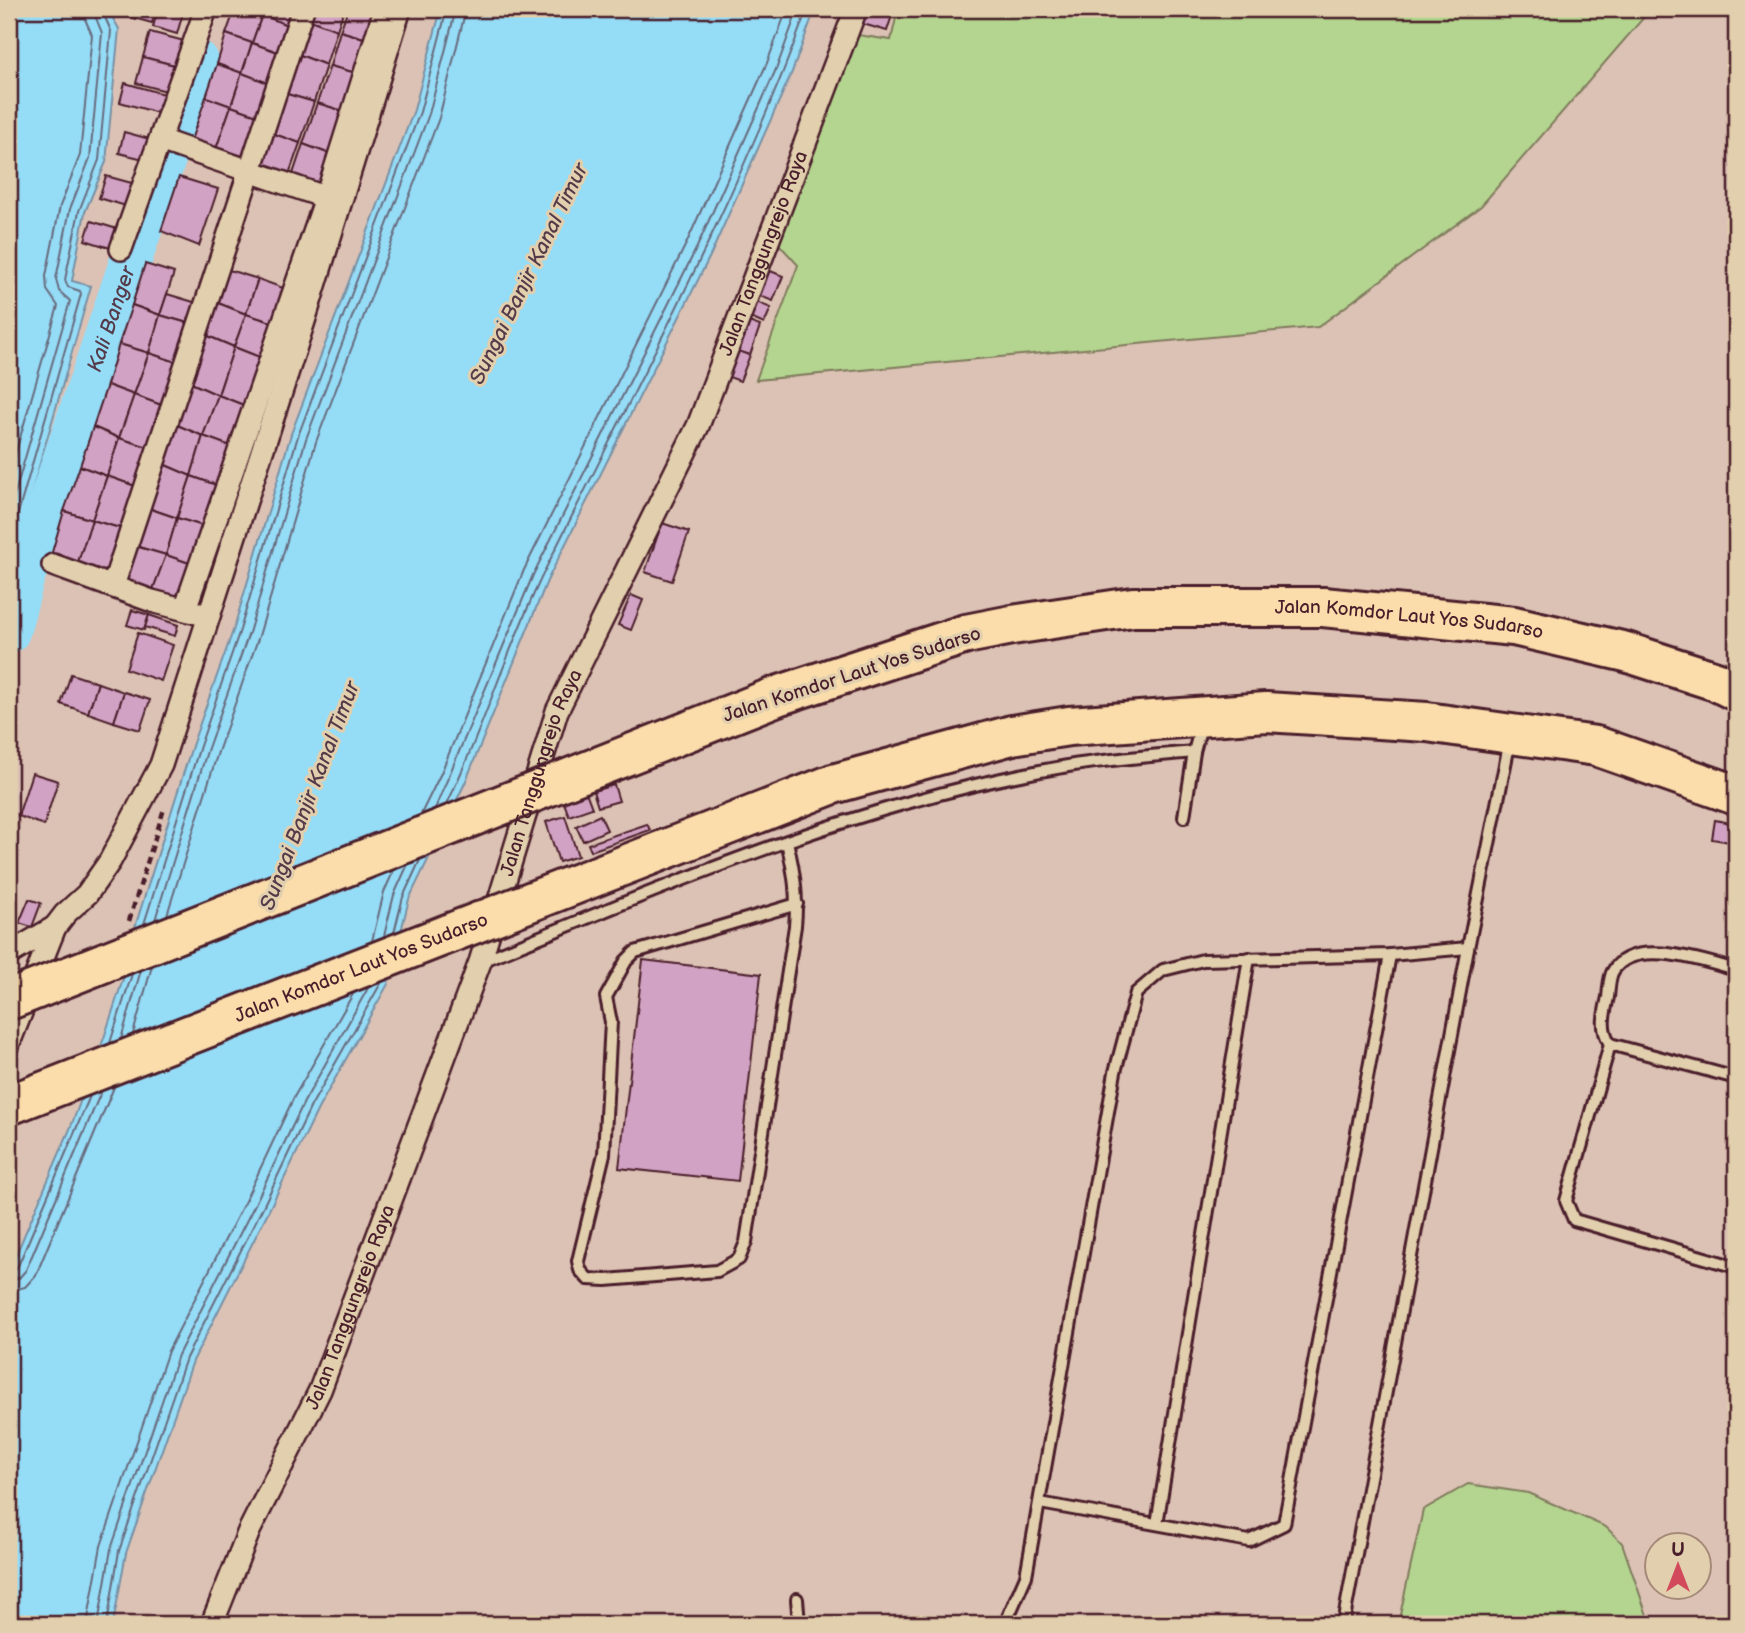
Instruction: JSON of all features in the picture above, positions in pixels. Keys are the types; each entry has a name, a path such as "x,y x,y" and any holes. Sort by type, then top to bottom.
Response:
{"highway":[{"name":"Jalan Komdor Laut Yos Sudarso","path":"9,1000 777,696 966,634 1012,625 1133,607 1323,607 1514,626 1626,652 1716,681 1736,691"},
{"name":"Jalan Komdor Laut Yos Sudarso","path":"9,1105 833,784 1012,735 1069,726 1199,734 1266,712 1427,722 1596,747 1736,795"}],"street":[{"path":"121,249 206,9"},
{"path":"113,586 303,9"},
{"path":"9,1043 55,927 87,894 110,861 161,765 209,616 333,201 385,9"},
{"path":"185,609 400,9"},
{"name":"Jalan Tanggungrejo Raya","path":"212,1624 249,1531 320,1390 480,962 557,711 698,426 856,9"},
{"path":"160,140 333,201"},
{"path":"53,565 152,601 209,616"},
{"path":"9,954 55,927"}],"lane":[{"path":"480,962 664,887 787,842 925,798 1199,734 1184,817"},
{"path":"1343,1624 1468,948 1511,734"},
{"path":"787,842 796,884 797,904 746,1242 739,1259 717,1271 606,1280 588,1279 580,1270 578,1261 604,1154 611,1022 607,997 620,970 635,952 797,904"},
{"path":"1005,1624 1027,1576 1115,1072 1136,993 1163,970 1203,960 1390,955 1468,948"},
{"path":"1736,970 1666,952 1627,958 1612,971 1603,1021 1603,1033 1610,1044 1736,1078"},
{"path":"1040,1503 1249,1541 1284,1524 1390,955"},
{"path":"1157,1524 1249,958"},
{"path":"1610,1044 1566,1200 1574,1220 1736,1267"},
{"path":"797,1599 799,1624"}],"green space":[{"path":"898,9 1651,9 1481,206 1318,327 756,380 798,265 777,242 858,35 891,40"},
{"path":"1468,1484 1528,1493 1606,1527 1622,1543 1650,1624 1398,1624 1423,1510"}],"water":[{"path":"9,9 111,9 110,13 119,29 106,162 85,212 72,281 91,286 9,571"},
{"name":"Sungai Banjir Kanal Timur","path":"441,9 815,9 792,72 711,254 547,581 465,783 409,899 388,984 318,1109 193,1361 126,1553 113,1624 9,1624 9,1271 70,1129 104,1038 125,973 129,946 193,743 234,628 291,434 414,110"}],"building":[{"path":"120,9 156,9 152,23 119,14"},
{"path":"158,9 184,9 177,34 153,27"},
{"path":"235,9 246,9 262,15 252,43 226,34"},
{"path":"246,9 264,9 262,15"},
{"path":"264,9 293,9 287,25 262,15"},
{"path":"314,9 344,9 337,30 310,20"},
{"path":"348,9 378,9 367,39 340,31"},
{"path":"868,9 894,9 887,31 863,24"},
{"path":"262,15 287,25 278,52 252,43"},
{"path":"310,20 337,30 326,65 300,55"},
{"path":"340,31 367,39 356,73 330,66"},
{"path":"150,32 188,42 182,67 143,57"},
{"path":"226,34 252,43 242,73 217,64"},
{"path":"252,43 278,52 268,83 242,73"},
{"path":"300,55 326,65 314,102 287,94"},
{"path":"143,57 182,67 174,93 136,83"},
{"path":"217,64 242,73 231,106 206,97"},
{"path":"330,66 356,73 343,111 317,103"},
{"path":"242,73 268,83 257,115 231,106"},
{"path":"125,83 171,96 165,115 120,102"},
{"path":"287,94 314,102 300,143 274,134"},
{"path":"206,97 231,106 214,155 189,146"},
{"path":"317,103 343,111 330,154 303,144"},
{"path":"231,106 257,115 241,164 214,155"},
{"path":"124,132 157,141 152,161 119,153"},
{"path":"274,134 300,143 288,177 262,168"},
{"path":"303,144 330,154 319,187 292,177"},
{"path":"106,176 139,185 133,208 99,198"},
{"path":"179,177 218,189 199,246 161,231"},
{"path":"91,221 117,229 110,248 85,240"},
{"path":"145,264 174,273 160,315 132,305"},
{"path":"229,270 258,279 246,314 218,303"},
{"path":"768,270 783,276 773,301 757,295"},
{"path":"258,279 286,289 274,323 246,314"},
{"path":"167,294 197,303 191,324 160,315"},
{"path":"754,301 771,308 764,324 748,317"},
{"path":"218,303 246,314 234,347 208,336"},
{"path":"132,305 160,315 149,353 119,344"},
{"path":"246,314 274,323 262,358 234,347"},
{"path":"160,315 191,324 179,363 149,353"},
{"path":"746,321 760,326 750,355 735,350"},
{"path":"208,336 234,347 218,395 191,383"},
{"path":"119,344 149,353 134,395 107,385"},
{"path":"234,347 262,358 246,406 218,395"},
{"path":"735,350 750,355 740,381 726,376"},
{"path":"149,353 179,363 164,406 134,395"},
{"path":"191,383 218,395 203,436 177,425"},
{"path":"107,385 134,395 119,438 93,427"},
{"path":"134,395 164,406 151,448 119,438"},
{"path":"218,395 246,406 233,447 203,436"},
{"path":"177,425 203,436 191,476 163,464"},
{"path":"93,427 119,438 107,476 80,466"},
{"path":"203,436 233,447 219,486 191,476"},
{"path":"119,438 151,448 138,487 107,476"},
{"path":"163,464 191,476 177,518 148,508"},
{"path":"80,466 107,476 92,520 64,511"},
{"path":"107,476 138,487 123,529 92,520"},
{"path":"191,476 219,486 206,527 177,518"},
{"path":"148,508 177,518 166,555 135,546"},
{"path":"64,511 92,520 76,568 50,559"},
{"path":"177,518 206,527 195,565 166,555"},
{"path":"92,520 123,529 108,577 76,568"},
{"path":"662,523 689,532 672,581 645,572"},
{"path":"135,546 166,555 152,592 123,582"},
{"path":"166,555 195,565 180,602 152,592"},
{"path":"631,595 643,600 631,630 618,625"},
{"path":"132,610 149,615 144,630 127,625"},
{"path":"149,615 178,625 175,636 145,627"},
{"path":"138,633 173,645 161,681 126,669"},
{"path":"71,674 98,683 88,713 61,704"},
{"path":"98,683 124,692 114,722 88,713"},
{"path":"124,692 150,700 140,730 114,722"},
{"path":"32,773 58,781 44,825 18,816"},
{"path":"614,785 619,801 598,807 593,791"},
{"path":"586,792 592,808 569,816 563,800"},
{"path":"600,815 607,830 583,841 576,826"},
{"path":"565,816 578,856 559,862 546,822"},
{"path":"1715,820 1736,824 1736,843 1712,839"},
{"path":"647,824 650,830 591,851 588,844"},
{"path":"29,899 41,903 32,927 19,923"},
{"path":"643,960 761,974 738,1181 619,1168"}],"waterway":[{"name":"Kali Banger","path":"9,632 23,580 198,61"}]}
